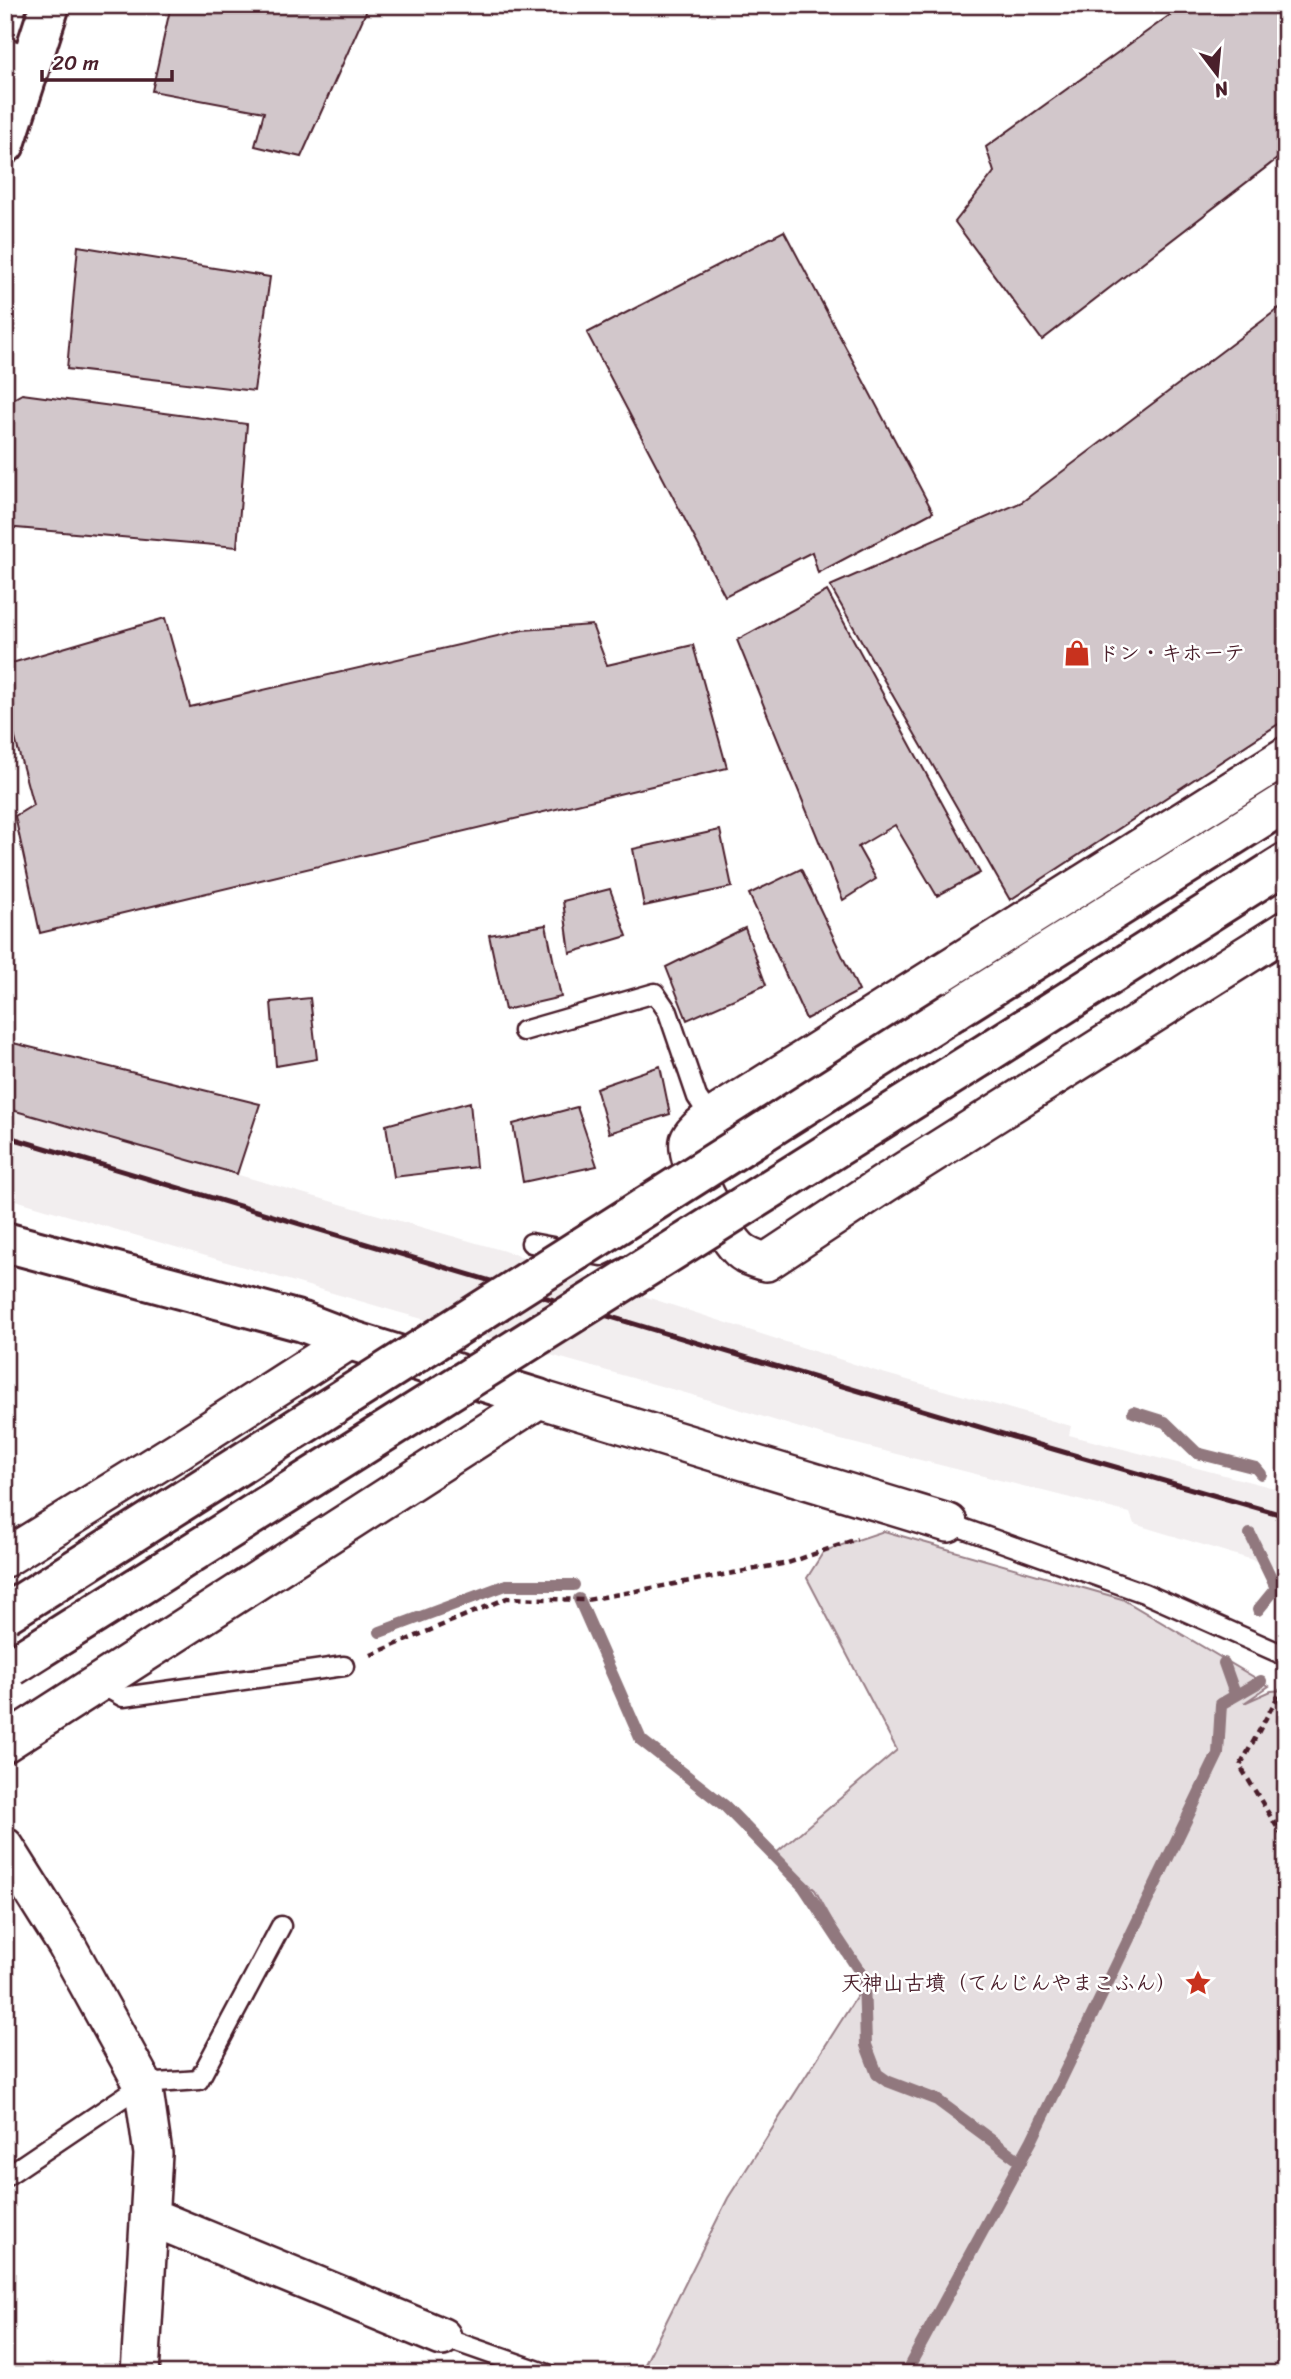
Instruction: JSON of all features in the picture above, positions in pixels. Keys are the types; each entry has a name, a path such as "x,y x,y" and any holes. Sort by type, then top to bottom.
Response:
{"street":[{"path":"5,144 19,52 50,5"},
{"path":"1286,756 711,1118 690,1137 688,1148 710,1205 739,1250 753,1259 766,1262 1286,930"},
{"path":"5,1614 1286,802"},
{"path":"9,1668 1286,863"},
{"path":"5,1242 303,1322 351,1340 539,1399 948,1523"},
{"path":"5,1558 351,1340"},
{"path":"5,1743 539,1399"},
{"path":"5,1847 65,1944 143,2084 153,2154 140,2374"},
{"path":"150,2217 442,2337"}],"lane":[{"path":"523,1031 655,993 668,1012 697,1097 711,1118"},
{"path":"531,1243 601,1256 710,1205"},
{"path":"948,1523 1144,1593 1286,1656"},
{"path":"100,1684 123,1697 344,1666"},
{"path":"5,2177 143,2084 198,2080 281,1926"},
{"path":"442,2337 548,2374"}],"path":[{"path":"344,1666 507,1598 587,1600 788,1563 867,1536 899,1507"},
{"path":"1286,1682 1240,1766 1286,1842"},
{"path":"1283,2374 1286,2369"}],"shaded area":[{"path":"5,1108 501,1250 879,1372 1071,1426 1069,1435 1286,1491 1286,1570 1134,1524 1130,1513 829,1437 689,1394 5,1197"},
{"path":"884,1531 1122,1599 1269,1686 1244,1703 1271,1691 1286,1690 1286,2374 640,2374 728,2198 866,1982 815,1890 775,1854 897,1750 807,1578 824,1551"}],"building":[{"path":"171,5 369,5 301,157 255,146 264,112 152,91"},
{"path":"990,5 1005,5 996,12"},
{"path":"1184,5 1286,5 1286,152 1042,340 955,222 994,172 986,147"},
{"path":"784,231 933,512 818,573 812,552 725,596 587,333"},
{"path":"78,246 270,277 254,391 67,369"},
{"name":"ドン・キホーテ","path":"1286,303 1286,719 1010,900 830,586 1022,502"},
{"path":"22,394 247,424 237,547 5,527 5,414 8,402"},
{"path":"827,591 980,873 937,896 895,825 858,847 876,879 843,900 737,640"},
{"path":"165,618 190,707 523,630 592,625 607,665 693,645 727,768 40,933 15,816 33,805 5,701 5,665"},
{"path":"720,830 732,887 644,906 633,849"},
{"path":"801,869 859,991 806,1019 749,894"},
{"path":"610,889 627,936 570,953 563,901"},
{"path":"546,925 561,997 505,1010 489,935"},
{"path":"745,928 766,985 687,1020 666,967"},
{"path":"310,998 317,1059 276,1066 271,1002"},
{"path":"5,1041 260,1104 237,1174 5,1108"},
{"path":"660,1066 670,1114 609,1133 596,1088"},
{"path":"470,1102 476,1167 394,1177 386,1125"},
{"path":"577,1107 597,1166 523,1182 513,1124"}],"waterway":[{"path":"1133,1412 1165,1422 1197,1453 1256,1468 1261,1474"},
{"path":"1250,1534 1276,1588 1258,1610"},
{"path":"380,1632 506,1585 574,1585"},
{"path":"579,1599 641,1740 725,1806 803,1886 864,1978 866,2045 877,2074 887,2081 937,2100 1021,2162"},
{"path":"1224,1663 1235,1694"},
{"path":"905,2374 1032,2140 1218,1754 1221,1704 1261,1681"}],"railway":[{"path":"5,1136 1286,1516"}],"place":[{"name":"ドン・キホーテ","path":"1077,653"},
{"name":"天神山古墳（てんじんやまこふん）","path":"1198,1983"}]}
